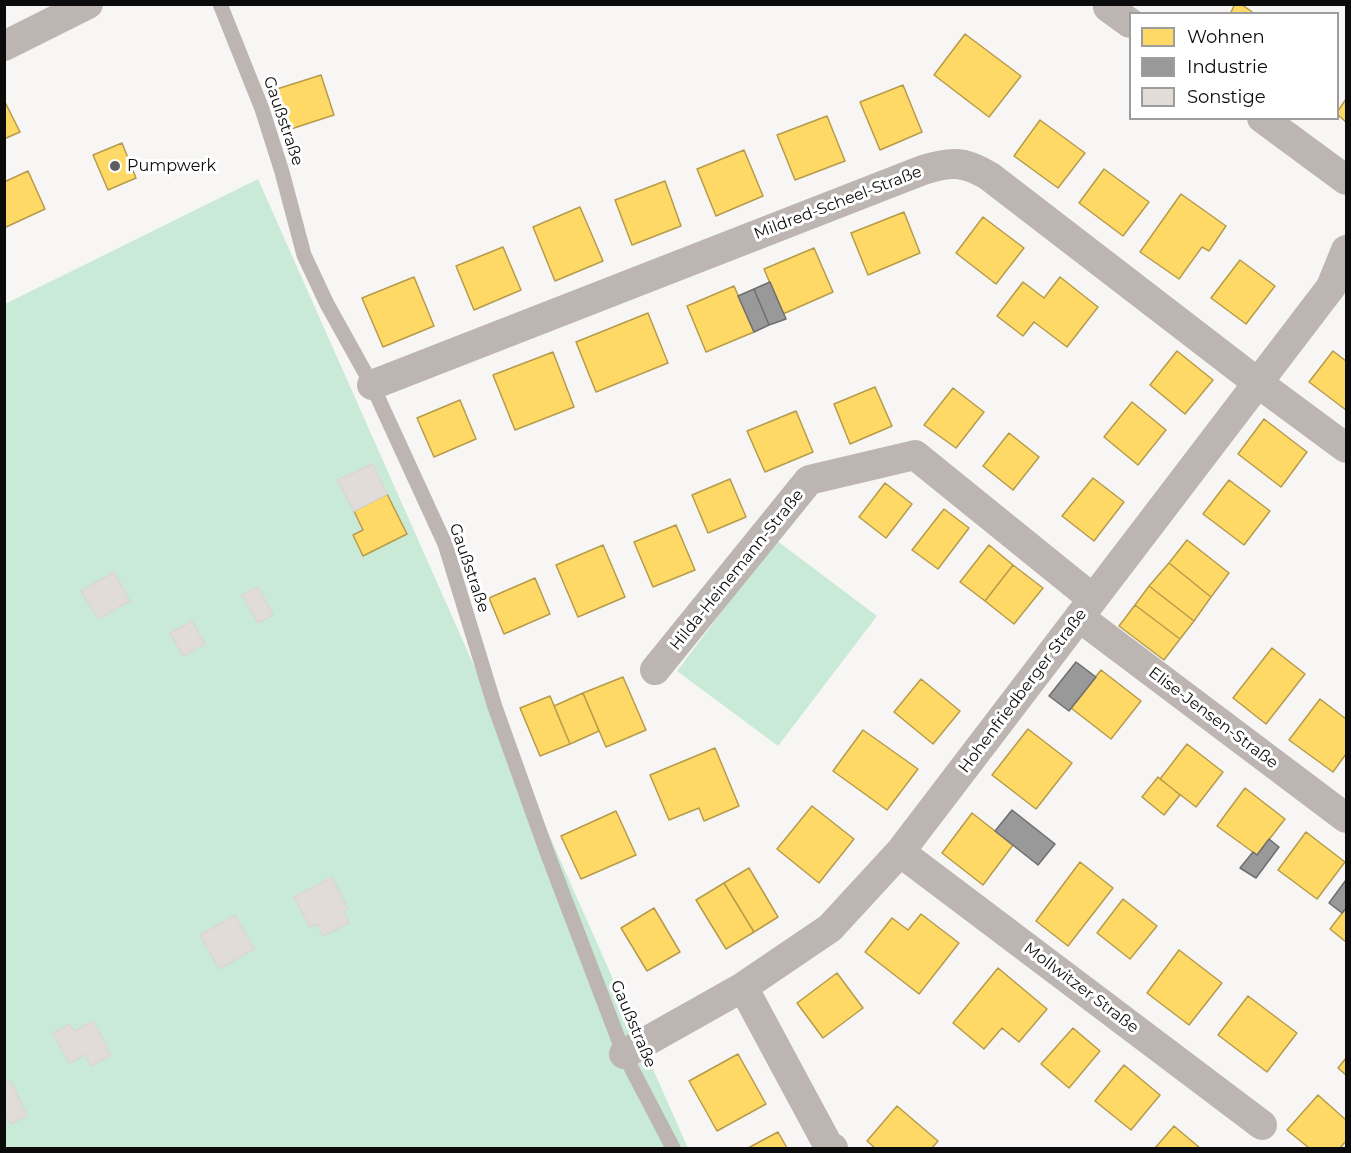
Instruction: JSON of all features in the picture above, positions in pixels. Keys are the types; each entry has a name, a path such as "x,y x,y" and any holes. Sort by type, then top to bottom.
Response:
{"street":[{"path":"4,46 87,4"},
{"path":"1265,120 1347,180"},
{"name":"Mildred-Scheel-Straße","path":"372,385 912,174 941,164 972,166 989,176 1258,383 1347,448"},
{"name":"Hohenfriedberger Straße","path":"624,1054 742,987 830,928 900,852 1331,287 1347,250"},
{"name":"Hilda-Heinemann-Straße","path":"655,670 809,480 915,455 1086,608"},
{"name":"Elise-Jensen-Straße","path":"1086,608 1347,818"},
{"name":"Mollwitzer Straße","path":"900,852 1262,1125"},
{"path":"742,987 828,1145 833,1149"}],"lane":[{"name":"Gaußstraße","path":"220,4 262,109 282,172 304,255 327,304 372,385 445,544 495,707 548,855 624,1054 672,1149"}],"green space":[{"path":"258,179 688,1148 5,1148 5,304"},
{"path":"776,540 877,616 778,746 677,671"}],"building: Wohnen":[{"path":"1235,4 1241,4 1252,12 1231,12"},
{"path":"965,34 1021,76 989,117 934,75"},
{"path":"321,75 334,115 291,129 277,89"},
{"path":"903,85 922,132 880,150 860,102"},
{"path":"1346,99 1346,122 1339,116 1339,110"},
{"path":"4,100 20,132 4,139"},
{"path":"827,116 845,161 795,180 777,135"},
{"path":"1040,120 1085,153 1058,188 1014,156"},
{"name":"Pumpwerk","path":"122,143 136,178 108,190 93,155"},
{"path":"744,150 763,196 716,216 697,169"},
{"path":"1104,169 1149,202 1123,236 1079,203"},
{"path":"28,171 45,209 4,228 4,182"},
{"path":"665,181 681,226 632,245 615,200"},
{"path":"1181,194 1226,226 1209,251 1202,247 1179,279 1140,252"},
{"path":"580,207 603,261 555,281 533,227"},
{"path":"904,212 920,253 868,275 851,233"},
{"path":"983,217 1024,248 996,284 956,253"},
{"path":"503,247 521,290 474,310 456,266"},
{"path":"814,248 833,292 783,314 764,269"},
{"path":"1240,260 1275,286 1246,324 1211,298"},
{"path":"414,277 434,326 383,347 362,298"},
{"path":"1060,277 1098,307 1067,347 1034,322 1023,336 997,316 1023,282 1044,298"},
{"path":"734,286 754,332 706,352 687,306"},
{"path":"648,313 668,363 596,392 576,342"},
{"path":"1177,351 1213,380 1185,414 1150,385"},
{"path":"1333,351 1346,361 1346,410 1309,382"},
{"path":"553,352 574,407 515,430 493,375"},
{"path":"875,387 892,426 850,444 834,404"},
{"path":"953,388 984,412 956,448 924,425"},
{"path":"460,400 476,439 434,457 417,418"},
{"path":"1132,402 1166,430 1138,465 1104,437"},
{"path":"796,411 813,452 765,472 747,431"},
{"path":"1264,419 1307,452 1281,487 1238,454"},
{"path":"1009,433 1039,457 1013,490 983,466"},
{"path":"1093,478 1124,502 1094,541 1062,516"},
{"path":"730,479 746,517 708,533 692,495"},
{"path":"1229,480 1270,511 1244,545 1203,514"},
{"path":"885,483 912,504 886,538 859,517"},
{"path":"387,494 407,534 363,556 353,535 363,530 354,511"},
{"path":"944,509 969,528 938,569 912,550"},
{"path":"676,525 695,570 653,587 634,542"},
{"path":"1187,540 1229,573 1211,597 1169,563"},
{"path":"603,545 625,597 578,617 556,565"},
{"path":"989,545 1013,565 985,601 960,582"},
{"path":"1169,563 1211,597 1194,621 1149,586"},
{"path":"1013,565 1043,588 1014,624 985,601"},
{"path":"535,578 550,614 504,634 489,598"},
{"path":"1149,586 1194,621 1180,639 1135,605"},
{"path":"1135,605 1180,639 1164,660 1119,626"},
{"path":"1272,648 1305,674 1266,724 1233,698"},
{"path":"1101,670 1141,701 1111,739 1071,708"},
{"path":"623,677 646,730 606,747 583,693"},
{"path":"921,679 960,711 933,744 894,712"},
{"path":"583,693 599,731 570,744 554,706"},
{"path":"550,696 570,744 540,756 520,708"},
{"path":"1320,699 1346,719 1346,754 1333,772 1289,740"},
{"path":"1028,729 1072,763 1036,809 992,775"},
{"path":"863,730 918,769 887,810 833,771"},
{"path":"1187,744 1223,772 1196,807 1160,779"},
{"path":"715,748 739,806 704,821 699,808 669,820 650,775"},
{"path":"1158,777 1180,795 1164,815 1142,797"},
{"path":"1245,788 1285,819 1257,855 1217,826"},
{"path":"812,806 854,839 819,883 777,849"},
{"path":"616,811 636,855 581,879 561,836"},
{"path":"972,813 1013,845 983,885 942,853"},
{"path":"1306,832 1345,862 1317,899 1278,870"},
{"path":"1080,862 1113,888 1068,946 1036,921"},
{"path":"749,868 778,917 754,932 724,883"},
{"path":"724,883 754,932 726,949 696,900"},
{"path":"1123,899 1157,926 1130,959 1097,933"},
{"path":"654,908 680,952 647,971 621,928"},
{"path":"1346,908 1346,942 1330,929"},
{"path":"921,914 959,943 919,994 865,952 892,918 908,930"},
{"path":"1179,950 1222,983 1189,1025 1147,993"},
{"path":"998,968 1047,1009 1019,1042 1002,1028 984,1049 953,1023"},
{"path":"837,973 863,1008 823,1038 797,1003"},
{"path":"1248,996 1297,1033 1267,1072 1218,1035"},
{"path":"1073,1028 1100,1051 1069,1088 1041,1064"},
{"path":"738,1054 766,1104 717,1131 689,1081"},
{"path":"1346,1058 1346,1075 1338,1068"},
{"path":"1124,1065 1160,1095 1131,1130 1095,1101"},
{"path":"1318,1095 1346,1120 1346,1141 1340,1148 1309,1148 1287,1130"},
{"path":"897,1106 938,1141 932,1148 875,1148 867,1141"},
{"path":"1174,1126 1200,1148 1155,1148"},
{"path":"778,1132 787,1148 748,1148"}],"building: Industrie":[{"path":"770,282 786,319 769,325 754,289"},
{"path":"754,289 769,325 754,332 738,296"},
{"path":"1076,662 1096,677 1069,711 1049,696"},
{"path":"1012,810 1055,844 1038,865 995,831"},
{"path":"1269,839 1279,847 1256,878 1240,868 1253,852 1257,855"},
{"path":"1346,880 1346,908 1342,913 1329,903"}],"building: Sonstige":[{"path":"373,464 387,494 354,511 337,480"},
{"path":"114,572 130,601 98,619 81,591"},
{"path":"258,587 273,615 258,623 242,595"},
{"path":"192,621 205,644 183,656 170,633"},
{"path":"332,877 348,909 343,911 349,923 323,936 317,924 310,927 294,897"},
{"path":"235,915 254,949 219,969 200,935"},
{"path":"93,1021 111,1055 91,1066 85,1055 69,1063 53,1033 70,1024 74,1031"},
{"path":"11,1081 27,1116 10,1124 6,1117 4,1118 4,1084"}],"place":[{"name":"Pumpwerk","path":"115,166"}]}
